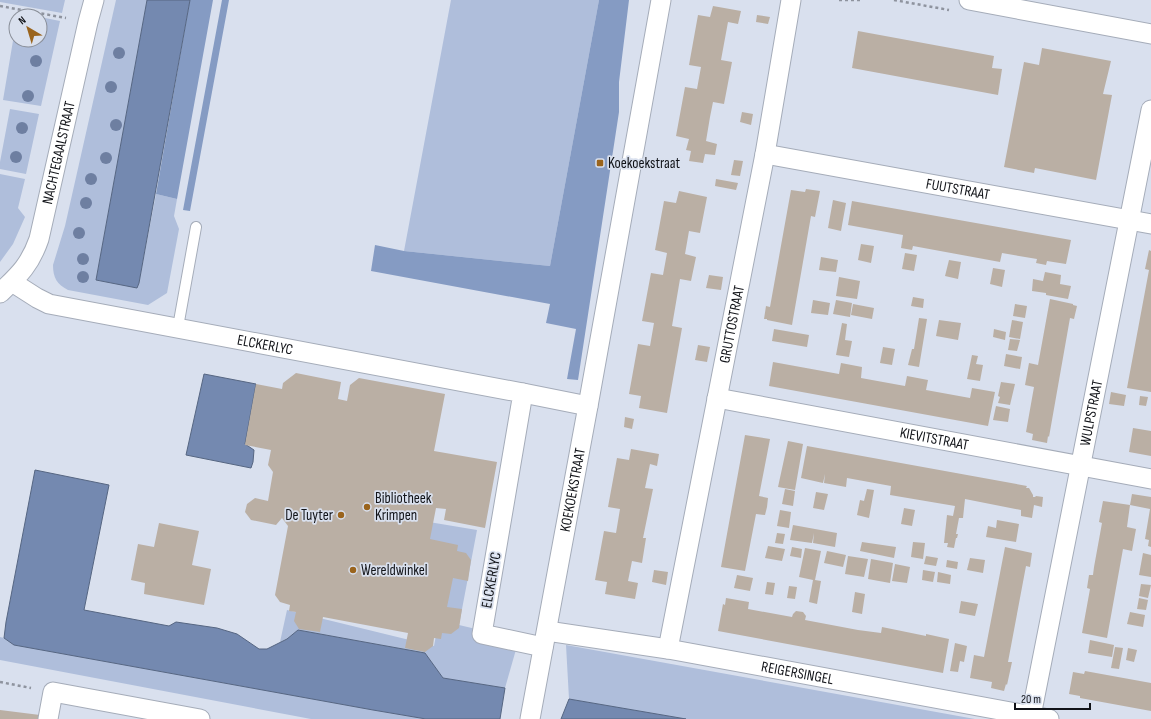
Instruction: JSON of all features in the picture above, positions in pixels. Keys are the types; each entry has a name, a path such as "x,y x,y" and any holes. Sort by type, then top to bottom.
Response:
{"street":[{"name":"NACHTEGAALSTRAAT","path":"3,290 28,264 39,239 94,0"},
{"name":"KOEKOEKSTRAAT","path":"530,719 588,406 660,0"},
{"name":"GRUTTOSTRAAT","path":"668,648 765,154 791,0"},
{"path":"968,0 1151,34"},
{"name":"WULPSTRAAT","path":"1040,717 1080,466 1151,110"},
{"name":"FUUTSTRAAT","path":"765,154 1151,224"},
{"name":"ELCKERLYC","path":"3,290 37,298 49,304 588,406"},
{"name":"ELCKERLYC","path":"523,393 482,634 545,639"},
{"name":"KIEVITSTRAAT","path":"717,398 1151,479"},
{"name":"REIGERSINGEL","path":"545,639 668,648 1040,717"},
{"path":"48,719 53,692 200,719"}],"lane":[{"path":"178,328 196,227"}],"path":[{"path":"839,0 861,0"},
{"path":"0,6 88,22"},
{"path":"0,682 53,692"}],"shaded area":[{"path":"0,0 65,0 62,13 48,11 48,8 34,8 0,2"},
{"path":"116,0 147,0 96,280 137,287 156,194 177,199 174,216 179,229 167,293 148,305 68,290 56,280 53,270 53,265 65,226"},
{"path":"147,0 190,0 137,288 96,280"},
{"path":"190,0 213,0 177,199 156,194"},
{"path":"222,0 229,0 190,211 183,210"},
{"path":"451,0 599,0 550,266 404,251"},
{"path":"599,0 629,0 619,82 619,112 578,380 567,379 576,329 546,323 550,304 371,271 375,245 404,251 550,266"},
{"path":"48,19 60,21 41,106 3,100 12,48 48,48"},
{"path":"10,109 39,114 26,174 0,169"},
{"path":"0,174 25,179 18,208 25,217 13,244 0,262"},
{"path":"204,374 256,384 245,444 254,450 251,468 186,455"},
{"path":"35,470 109,485 84,610 169,626 176,622 217,628 237,634 259,649 267,649 287,639 298,630 425,653 443,678 505,688 500,719 426,719 14,645 4,638"},
{"path":"423,521 477,530 459,625 519,639 505,688 443,678 425,653 298,630 287,639 280,642 287,610 434,646 452,550 419,542"},
{"path":"0,637 15,645 426,719 311,719 0,660"},
{"path":"566,645 975,719 686,719 569,699"},
{"path":"569,699 686,719 561,719"}],"building":[{"path":"713,6 741,11 738,24 728,22 721,60 732,62 724,104 713,102 710,117 706,141 717,144 715,155 705,154 703,163 689,161 691,151 686,150 689,139 676,136 685,87 697,89 701,67 689,65 698,15 710,17"},
{"path":"757,15 770,17 768,24 756,22"},
{"path":"858,31 994,56 992,68 1002,69 998,95 852,68"},
{"path":"1042,48 1111,61 1103,94 1112,95 1096,180 1035,168 1034,173 1004,167 1024,62 1039,65"},
{"path":"742,112 753,114 751,125 740,122"},
{"path":"734,160 743,161 740,176 731,175"},
{"path":"716,179 738,183 736,190 715,186"},
{"path":"806,189 820,191 815,217 811,216 792,325 764,319 766,306 770,307 791,190 805,192"},
{"path":"679,191 707,197 700,233 689,231 685,254 696,257 691,281 680,279 672,326 682,328 667,413 639,408 641,396 629,394 638,344 650,346 654,323 642,321 651,273 663,275 667,253 655,250 664,201 676,203"},
{"path":"833,200 846,203 841,231 828,228"},
{"path":"852,201 1071,240 1066,264 1047,261 1046,265 1036,263 1037,259 1002,253 1000,262 913,246 912,250 901,248 903,235 848,225"},
{"path":"861,244 874,246 871,263 858,260"},
{"path":"1149,250 1151,251 1151,392 1127,388 1149,270 1145,269"},
{"path":"905,253 917,255 914,271 902,269"},
{"path":"821,257 838,260 836,272 819,270"},
{"path":"949,260 961,262 958,279 945,276"},
{"path":"993,268 1005,270 1002,287 990,284"},
{"path":"1045,272 1061,275 1060,284 1071,286 1068,299 1032,291 1033,279 1043,281"},
{"path":"709,275 723,277 721,290 706,288"},
{"path":"839,277 860,281 857,299 836,296"},
{"path":"913,297 924,299 923,308 911,306"},
{"path":"1050,299 1077,306 1074,319 1070,318 1047,443 1032,440 1033,434 1026,432 1034,387 1025,385 1029,363 1038,365"},
{"path":"813,300 830,303 828,315 811,313"},
{"path":"836,300 852,303 850,317 833,314"},
{"path":"853,304 874,308 872,319 851,315"},
{"path":"1015,304 1027,306 1025,318 1013,316"},
{"path":"919,318 927,319 919,367 908,365 912,349 914,349"},
{"path":"939,320 961,323 958,340 936,336"},
{"path":"1012,320 1023,322 1020,339 1009,337"},
{"path":"842,323 847,324 845,340 852,341 849,357 836,355"},
{"path":"774,329 809,335 807,347 772,341"},
{"path":"994,329 1006,332 1005,340 993,337"},
{"path":"1010,339 1020,340 1017,351 1008,350"},
{"path":"698,345 710,347 707,362 695,360"},
{"path":"883,347 895,349 892,365 880,363"},
{"path":"1006,354 1022,357 1020,369 1004,366"},
{"path":"972,355 978,356 976,364 983,365 980,381 967,379"},
{"path":"773,362 839,374 841,363 862,367 861,378 905,386 907,376 928,380 926,390 970,398 972,388 995,392 988,426 769,386"},
{"name":"De Tuyter","path":"296,373 341,382 338,399 347,401 350,385 359,378 445,394 434,451 497,462 485,528 444,520 446,509 436,508 430,539 458,545 457,551 466,553 471,560 468,581 453,578 447,607 462,609 459,628 451,634 442,633 441,639 434,638 433,646 425,652 405,648 408,633 323,617 320,632 299,629 294,621 296,612 289,611 290,605 280,602 275,595 288,526 282,518 276,525 251,520 245,512 247,504 255,498 268,501 273,472 268,465 271,450 245,445 256,384 282,389 283,383"},
{"path":"1001,382 1015,384 1010,405 998,403"},
{"path":"1111,392 1126,395 1124,406 1109,404"},
{"path":"1140,396 1148,397 1146,406 1139,405"},
{"path":"996,406 1010,409 1008,422 993,420"},
{"path":"625,417 634,419 632,429 624,427"},
{"path":"1133,428 1151,431 1151,456 1129,452"},
{"path":"745,435 770,439 759,496 768,498 767,507 765,515 756,514 745,571 721,567"},
{"path":"788,441 803,444 795,490 778,487"},
{"path":"807,446 1027,486 1026,488 1029,488 1033,497 1043,497 1042,507 1034,505 1032,518 1021,516 1021,510 965,499 963,518 959,518 956,534 958,534 954,548 947,547 948,543 944,543 947,515 953,516 955,506 890,495 891,486 847,478 846,487 824,483 825,474 823,483 801,478"},
{"path":"631,449 659,454 657,466 650,464 645,488 653,489 643,538 646,538 642,563 632,561 628,581 638,583 635,599 605,594 607,582 595,580 604,531 616,533 620,509 608,507 617,458 629,460"},
{"path":"785,489 795,491 793,506 782,504"},
{"path":"867,489 874,490 869,518 857,515 860,500 864,501"},
{"path":"816,492 828,494 824,510 813,508"},
{"path":"1132,494 1151,497 1151,547 1148,546 1149,540 1145,539 1150,509 1130,505"},
{"path":"1103,501 1130,505 1127,527 1136,529 1132,551 1123,549 1107,638 1082,633 1090,589 1087,588 1089,575 1093,575 1102,523 1099,522"},
{"path":"904,508 915,510 912,526 901,524"},
{"path":"780,510 791,512 789,528 777,526"},
{"path":"997,520 1019,524 1016,542 986,537 988,526 996,528"},
{"path":"159,523 199,531 192,565 211,569 204,605 144,594 145,583 131,580 138,544 154,547"},
{"path":"793,525 837,533 835,547 813,543 814,533 812,543 790,540"},
{"path":"777,533 785,534 783,544 775,543"},
{"path":"862,542 896,547 894,558 860,551"},
{"path":"913,542 925,543 923,559 911,557"},
{"path":"768,546 785,549 782,561 765,558"},
{"path":"792,547 802,549 801,558 790,556"},
{"path":"1005,547 1032,553 1030,567 1026,566 1008,662 1012,662 1007,685 1006,684 1004,691 991,688 992,682 970,678 974,655 984,657"},
{"path":"805,548 821,551 815,580 821,581 817,604 809,602 813,580 799,577"},
{"path":"827,551 846,555 843,567 824,563"},
{"path":"1143,553 1151,555 1151,577 1139,575"},
{"path":"848,556 868,559 864,577 845,574"},
{"path":"926,556 938,558 936,566 924,564"},
{"path":"970,558 985,560 983,573 967,570"},
{"path":"871,559 893,563 890,583 868,579"},
{"path":"947,560 958,562 957,569 946,567"},
{"path":"895,564 910,567 907,583 892,581"},
{"path":"654,570 668,572 666,585 652,582"},
{"path":"923,570 935,572 933,582 922,580"},
{"path":"938,572 951,575 950,584 937,582"},
{"path":"737,575 753,578 750,591 734,588"},
{"path":"767,582 775,583 773,595 765,594"},
{"path":"1141,584 1151,585 1148,598 1139,596"},
{"path":"789,586 797,587 795,599 787,598"},
{"path":"855,592 865,594 862,614 852,612"},
{"path":"726,598 749,602 748,609 792,617 796,611 803,612 806,616 805,620 858,630 881,633 882,627 949,639 943,673 718,631 723,604 725,605"},
{"path":"1139,598 1148,600 1146,610 1137,609"},
{"path":"961,601 978,604 975,616 959,613"},
{"path":"1130,612 1145,615 1143,627 1127,624"},
{"path":"1090,640 1114,645 1112,657 1088,653"},
{"path":"955,643 967,646 964,662 960,661 958,672 950,671"},
{"path":"1115,647 1123,648 1119,669 1111,668"},
{"path":"1128,648 1137,650 1134,662 1126,660"},
{"path":"1085,671 1151,683 1151,711 1080,698 1080,696 1069,694 1073,672 1084,674"},
{"path":"0,710 40,715 39,719 0,719"}],"place":[{"name":"Koekoekstraat","path":"600,163"},
{"name":"Bibliotheek Krimpen","path":"367,507"},
{"name":"De Tuyter","path":"341,515"},
{"name":"Wereldwinkel","path":"353,570"}]}
